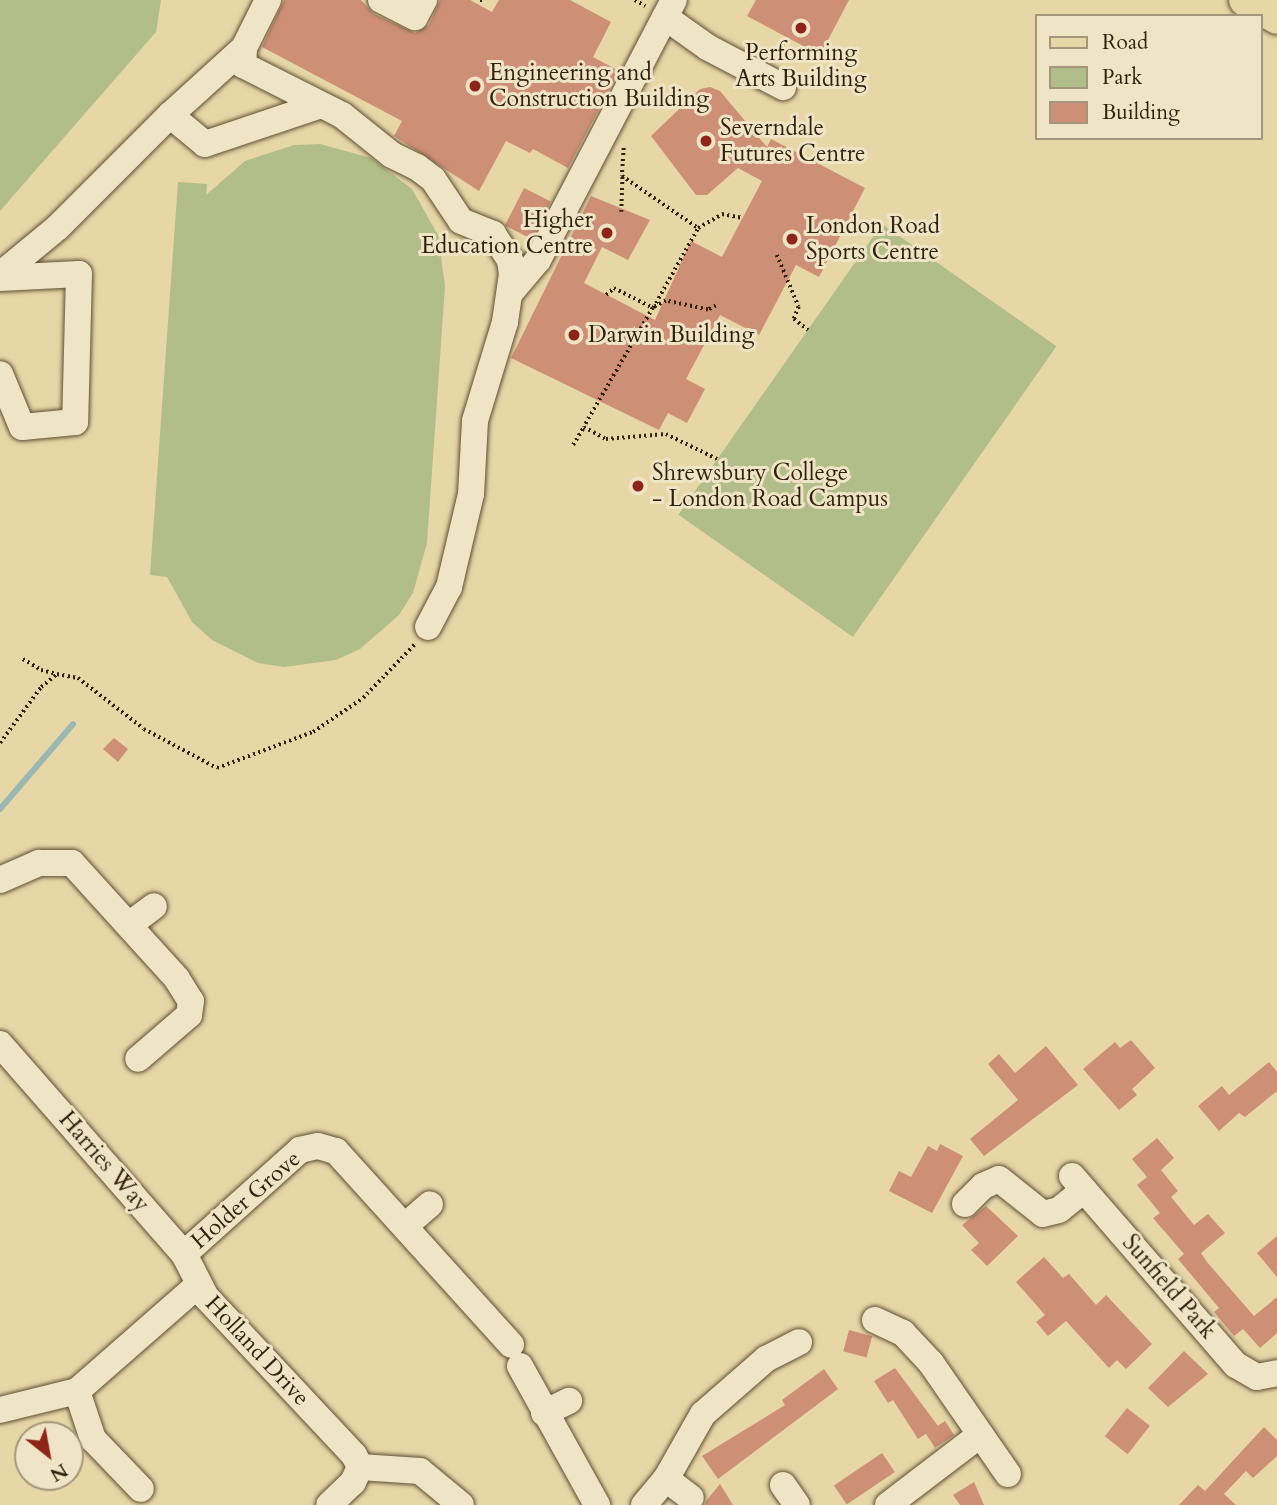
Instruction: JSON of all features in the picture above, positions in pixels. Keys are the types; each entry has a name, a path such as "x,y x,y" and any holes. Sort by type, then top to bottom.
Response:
{"street":[{"path":"0,277 67,219 170,116 244,48 268,0"},
{"path":"381,0 415,17 424,0"},
{"path":"510,293 538,260 670,8 706,47 783,87"},
{"path":"244,48 243,65 252,72 342,115 392,155 433,179 461,221 493,234 510,260 510,293 480,396 471,494 450,580 428,627"},
{"path":"170,116 205,144 321,105"},
{"path":"0,277 79,274 75,422 22,427 0,374"},
{"path":"0,880 40,863 72,863 129,925 191,1001 189,1015 138,1059"},
{"path":"129,925 154,906"},
{"name":"Harries Way","path":"0,1044 184,1254 197,1286"},
{"name":"Holder Grove","path":"184,1254 300,1150 318,1146 337,1151 431,1254 515,1356 597,1505"},
{"name":"Sunfield Park","path":"965,1204 999,1179 1043,1214 1059,1210 1078,1183 1236,1365 1256,1377 1277,1373"},
{"path":"405,1226 430,1203"},
{"name":"Holland Drive","path":"0,1410 77,1391 197,1286 354,1455 360,1467"},
{"path":"875,1320 903,1334 931,1363 1008,1474"},
{"path":"644,1505 666,1479 703,1414 766,1359 799,1342"},
{"path":"77,1391 93,1439 141,1489"},
{"path":"544,1413 569,1401"},
{"path":"888,1505 980,1435"},
{"path":"329,1505 353,1482 360,1467 421,1471 461,1505"},
{"path":"666,1479 691,1498"}],"path":[{"path":"621,212 625,136"},
{"path":"622,176 698,228"},
{"path":"573,445 698,228 722,214 743,218"},
{"path":"777,255 799,307 793,319 808,330"},
{"path":"606,295 614,288 653,308"},
{"path":"653,308 666,301 708,310 716,306"},
{"path":"584,427 607,439 666,434 717,459"},
{"path":"23,659 41,670 78,678 144,729 217,768 313,732 363,698 428,627"},
{"path":"0,743 41,687 57,674"}],"green space":[{"path":"0,0 161,0 156,32 0,211"},
{"path":"320,144 371,158 412,189 438,235 445,286 427,543 413,593 399,615 360,649 336,660 284,667 258,663 212,640 192,622 167,577 150,575 178,182 207,184 206,195 245,161 294,145"},
{"path":"882,224 1056,346 853,637 678,515"}],"building":[{"name":"Engineering and Construction Building","path":"284,0 361,0 374,14 415,33 429,25 440,0 470,0 492,12 499,0 570,0 611,22 593,57 619,71 568,168 533,149 530,153 506,141 479,191 394,136 402,121 262,47"},
{"name":"Performing Arts Building","path":"756,0 849,0 820,55 747,16"},
{"path":"710,87 720,91 767,147 771,139 865,188 819,277 796,265 759,335 720,315 686,379 705,389 687,423 668,413 659,430 511,358 591,196 650,220 628,260 602,247 584,283 655,320 691,241 722,257 762,181 738,168 707,195 696,195 651,136 700,89"},
{"path":"524,188 551,202 532,239 505,225"},
{"path":"114,738 128,749 118,762 103,749"},
{"path":"1131,1040 1155,1068 1132,1089 1137,1095 1119,1110 1083,1069 1115,1042 1120,1048"},
{"path":"1046,1046 1078,1085 984,1156 970,1139 1018,1100 988,1064 999,1054 1015,1073"},
{"path":"1269,1062 1277,1072 1277,1091 1245,1117 1239,1113 1219,1131 1198,1106 1222,1086 1229,1095"},
{"path":"1157,1138 1174,1158 1161,1170 1178,1191 1171,1197 1194,1225 1208,1214 1225,1233 1201,1253 1207,1262 1254,1316 1277,1297 1277,1333 1260,1348 1243,1329 1234,1336 1214,1312 1219,1308 1178,1259 1184,1254 1153,1218 1160,1213 1137,1185 1147,1177 1132,1159"},
{"path":"940,1144 963,1156 932,1213 889,1191 899,1171 911,1177 928,1146 937,1151"},
{"path":"986,1206 1018,1236 987,1266 971,1250 979,1243 962,1225"},
{"path":"1277,1236 1277,1277 1257,1253"},
{"path":"1044,1257 1063,1278 1069,1274 1096,1305 1106,1295 1152,1344 1126,1369 1117,1360 1109,1368 1066,1321 1048,1336 1036,1322 1045,1315 1016,1282"},
{"path":"849,1330 872,1336 866,1357 843,1351"},
{"path":"1184,1351 1208,1374 1168,1407 1148,1388"},
{"path":"895,1368 938,1426 918,1439 893,1400 888,1403 874,1381"},
{"path":"824,1369 838,1389 718,1479 702,1456 785,1405 782,1400"},
{"path":"1127,1408 1150,1426 1128,1454 1105,1436"},
{"path":"945,1421 954,1435 935,1448 926,1434"},
{"path":"1264,1427 1277,1440 1277,1456 1253,1478 1246,1471 1224,1494 1236,1505 1179,1505 1198,1485 1205,1491"},
{"path":"882,1453 895,1472 847,1505 834,1485"},
{"path":"974,1482 984,1505 960,1505 953,1495"},
{"path":"720,1484 733,1505 705,1505 706,1501"}],"waterway":[{"path":"0,809 73,724"}],"place":[{"name":"Performing Arts Building","path":"801,28"},
{"name":"Engineering and Construction Building","path":"475,86"},
{"name":"Severndale Futures Centre","path":"706,141"},
{"name":"Higher Education Centre","path":"607,233"},
{"name":"London Road Sports Centre","path":"792,239"},
{"name":"Darwin Building","path":"574,335"},
{"name":"Shrewsbury College - London Road Campus","path":"638,486"}]}
